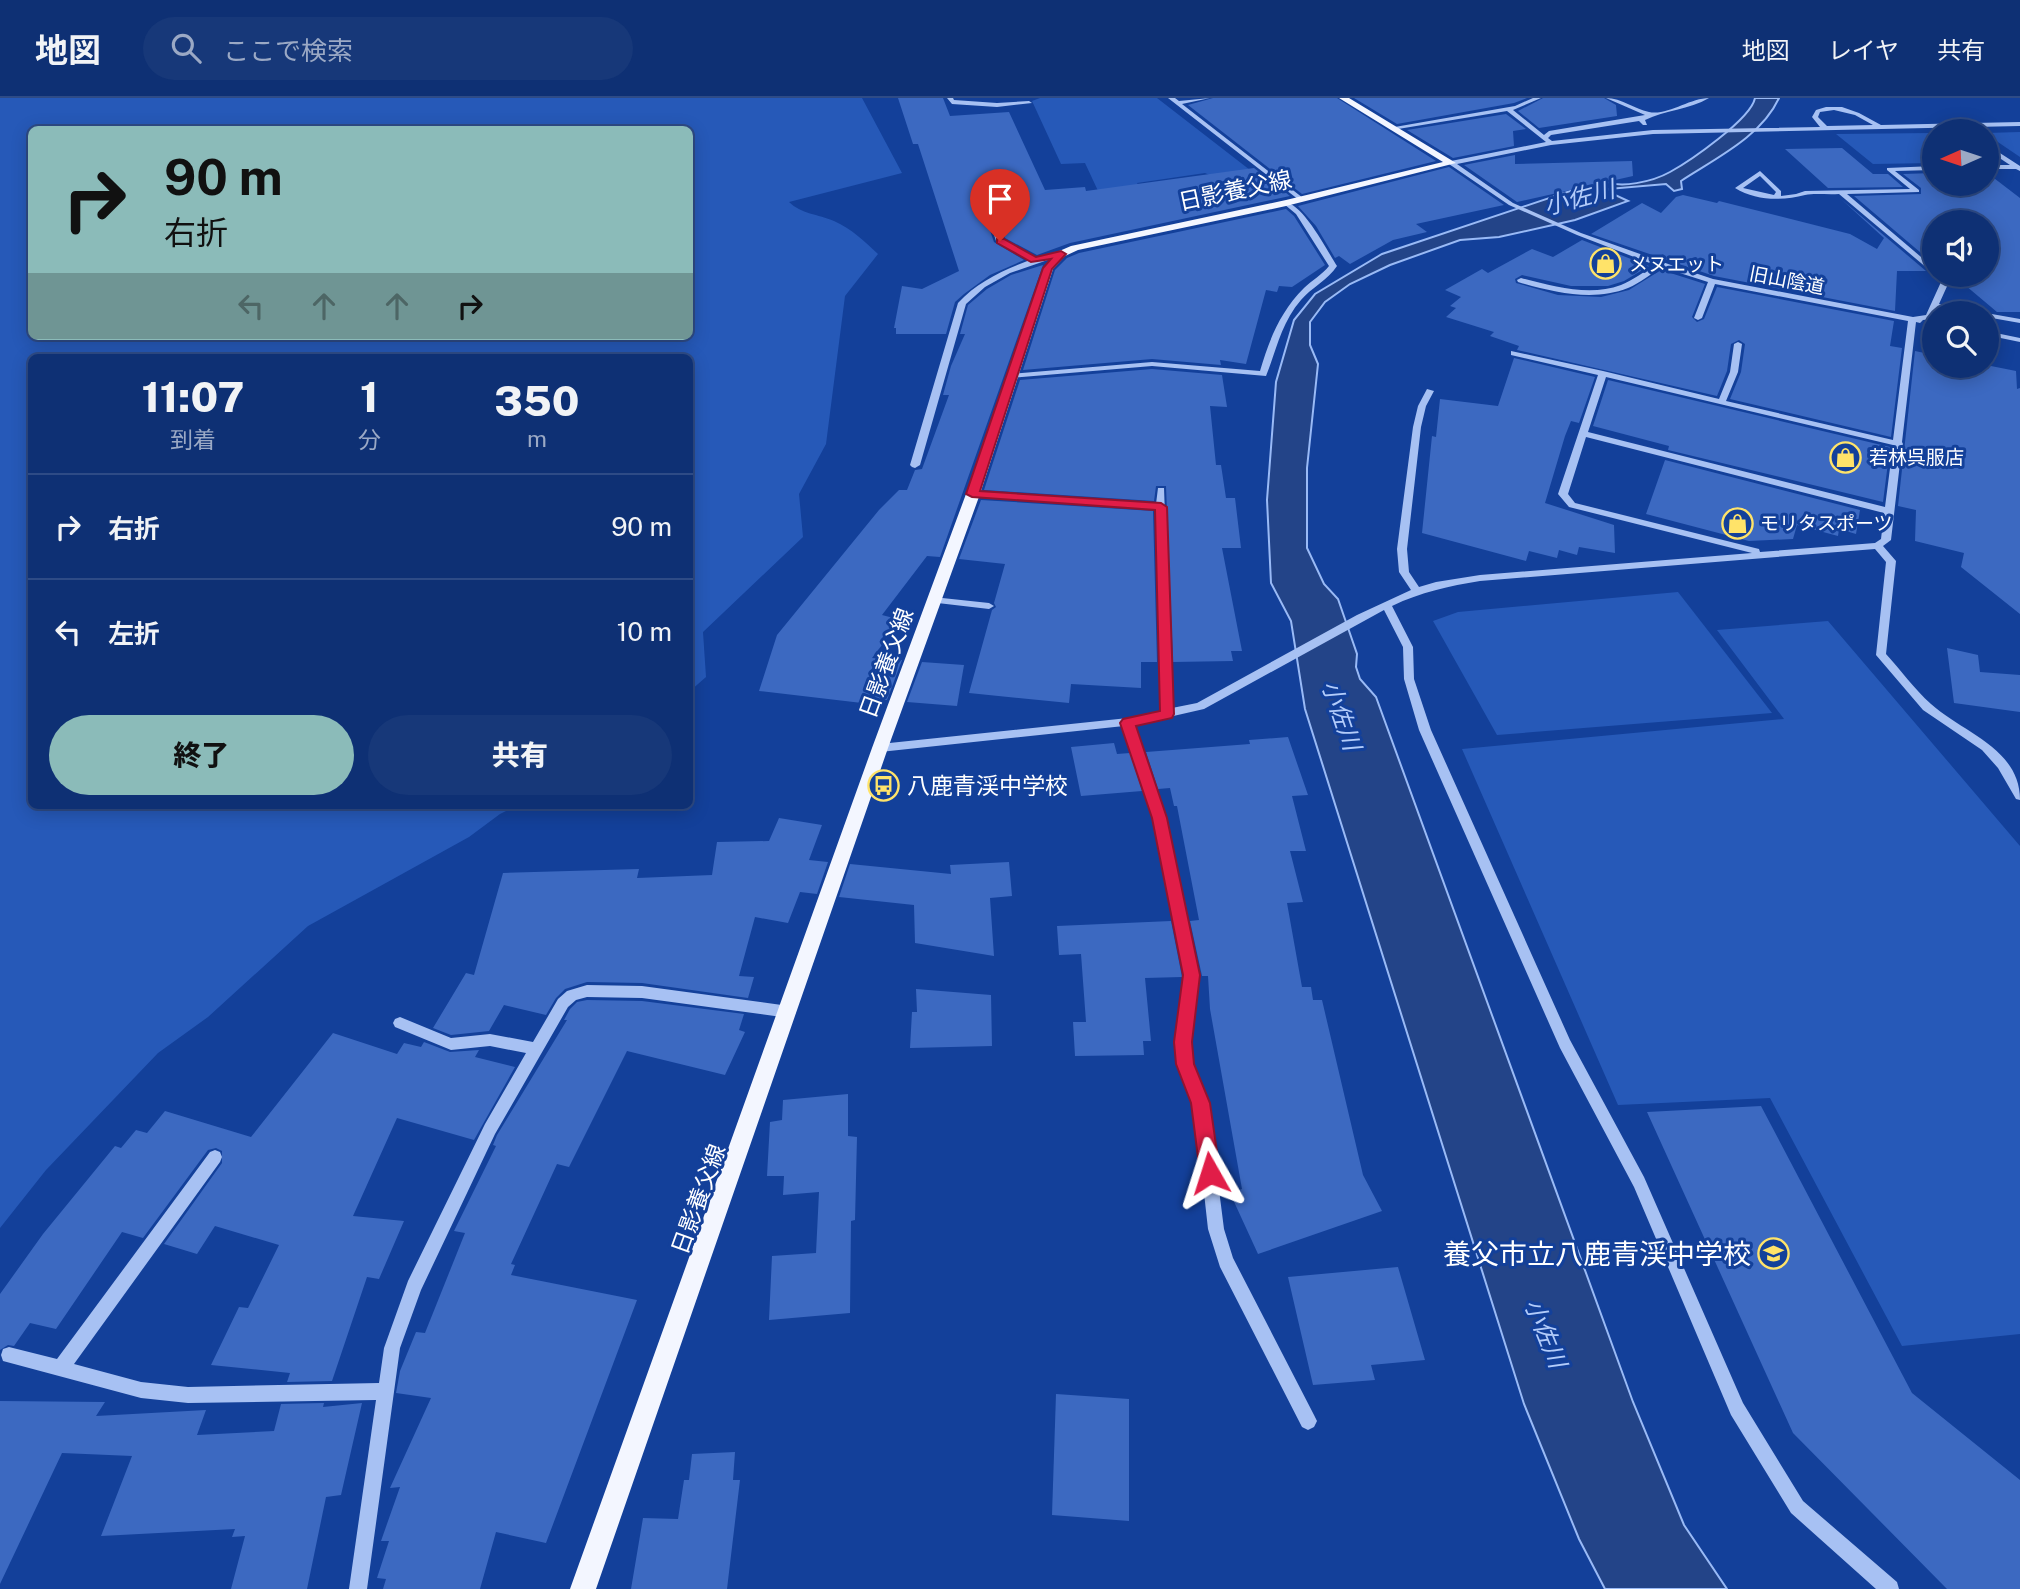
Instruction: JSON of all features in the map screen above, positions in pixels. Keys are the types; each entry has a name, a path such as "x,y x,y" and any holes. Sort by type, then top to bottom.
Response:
{"main road":[{"path":"1343,98 1451,163"},
{"name":"日影養父線","path":"583,1589 972,494 1048,268 1061,254 1106,241 1294,201 1451,163"}],"street":[{"path":"950,98 952,102 997,106 1029,103"},
{"path":"1174,100 1207,98"},
{"path":"1392,128 1508,109 1538,98"},
{"path":"1609,98 1650,115"},
{"path":"1548,140 1549,133 1641,120 1706,98"},
{"path":"1818,98 1826,108"},
{"path":"1011,376 1152,364 1263,374 1282,317 1310,286 1330,271 1333,265 1294,201 1174,100"},
{"path":"1824,127 1815,117 1818,111 1826,108 1853,112 1878,126"},
{"path":"1508,109 1548,140"},
{"path":"1641,120 1653,132"},
{"path":"1999,124 2020,124"},
{"path":"1451,163 1548,140 1665,131 1922,125"},
{"path":"1999,155 2018,168"},
{"name":"旧山陰道","path":"1451,163 1511,204 1579,234 1661,264 1712,281 1922,322"},
{"path":"1999,167 2018,168"},
{"path":"1777,196 1779,192 1760,173 1738,188 1749,193 1777,196 1798,197 1805,193 1917,191 1889,169 1922,168"},
{"path":"982,192 1000,241 1035,260"},
{"path":"1842,192 1922,262"},
{"path":"915,465 962,303 979,288 1035,260 1061,254"},
{"path":"1521,280 1571,291 1614,289 1625,286 1661,264"},
{"path":"1698,317 1712,281"},
{"path":"1999,317 2020,321"},
{"path":"880,748 1128,723 1200,706 1361,617 1436,585 1480,578 1877,547 1886,540 1912,320 1922,318"},
{"path":"1999,336 2020,340"},
{"path":"1723,401 1734,372 1738,344"},
{"path":"1514,353 1899,444"},
{"path":"1603,373 1563,494 1572,505 1765,554"},
{"path":"1418,591 1404,572 1402,549 1418,427 1422,406 1430,391"},
{"path":"1583,433 1888,511"},
{"path":"1161,490 1167,714"},
{"path":"972,494 1161,507"},
{"path":"1877,547 1891,561 1881,655 1927,707 1986,747 2002,765 2020,796"},
{"path":"933,600 989,606"},
{"path":"1387,605 1408,647 1409,679 1425,730 1565,1044 1639,1182 1737,1409 1797,1507 1890,1589"},
{"path":"1128,723 1160,818 1192,975 1183,1042 1185,1064 1201,1103 1216,1228 1226,1261 1308,1421"},
{"path":"358,1589 392,1348 414,1287 490,1129 563,1003 572,995 587,991 642,992 789,1012"},
{"path":"400,1023 451,1044 490,1040 536,1049"},
{"path":"61,1369 215,1157"},
{"path":"9,1355 141,1390 188,1395 386,1391"}],"shaded area":[{"path":"0,98 862,98 902,173 789,202 804,211 840,224 878,254 845,296 826,444 799,494 803,537 703,632 706,677 693,688 693,354 28,354 28,809 510,809 469,837 308,926 208,1017 158,1053 46,1170 0,1228"},
{"path":"1040,98 1157,98 1250,170 1216,178 1205,173 1137,183 1142,190 1099,193 1085,163 1061,164 1032,101"},
{"path":"2020,132 2020,157 1999,143 1999,133"},
{"path":"1922,133 1922,163 1873,164 1836,134"},
{"path":"1678,592 1772,713 1497,735 1433,621 1458,612"},
{"path":"1828,621 2020,846 2020,1334 1902,1346 1770,1098 1618,1105 1462,749 1784,719 1717,630"}],"water":[{"name":"小佐川","path":"1755,98 1779,98 1761,124 1736,146 1681,181 1682,189 1674,191 1666,184 1608,189 1628,201 1575,220 1499,237 1460,240 1390,265 1350,284 1325,302 1310,322 1310,345 1318,364 1307,468 1307,548 1324,584 1338,599 1357,654 1356,667 1360,679 1376,697 1633,1402 1684,1525 1727,1589 1605,1589 1579,1539 1524,1404 1305,709 1291,621 1271,583 1267,500 1276,382 1294,320 1315,294 1382,254 1603,180 1627,184 1663,175 1691,159 1732,128 1751,107"}],"building":[{"path":"898,98 943,98 950,116 1009,112 1045,190 1085,187 1086,191 1254,168 1290,196 1070,243 1037,255 1005,238 988,191 982,188 977,193 994,242 1024,260 990,275 955,302 946,334 896,334 894,328 902,286 922,289 959,271 918,144 913,144"},
{"path":"1213,98 1337,98 1436,161 1302,194 1188,105"},
{"path":"1354,98 1527,98 1514,103 1397,124"},
{"path":"1543,98 1604,98 1616,105 1617,116 1539,128 1518,111"},
{"path":"1506,114 1526,129 1513,131 1514,146 1453,158 1407,130"},
{"path":"1842,148 1873,174 1888,174 1903,187 1828,188 1785,149"},
{"path":"1515,155 1515,164 1632,161 1633,176 1517,202 1464,165"},
{"path":"1449,167 1504,205 1416,224 1427,232 1393,240 1350,264 1339,256 1335,258 1316,226 1298,206"},
{"path":"1922,173 1922,196 1999,196 1999,182 2020,198 2020,312 1999,312 1999,301 1984,301 1967,287 1999,287 1999,210 1922,210 1922,254 1854,196 1921,194 1921,188 1903,174"},
{"path":"1683,195 1717,203 1719,201 1850,234 1877,249 1884,238 1841,199 1922,268 1922,271 1897,271 1895,311 1714,276 1591,234 1642,203 1661,213 1676,197"},
{"path":"1286,209 1294,216 1325,265 1292,287 1279,286 1277,292 1266,290 1246,364 1220,360 1221,365 1152,359 1023,370 1055,270 1067,258 1079,253"},
{"path":"1582,240 1649,266 1624,281 1608,286 1571,286 1522,275 1515,279 1516,283 1558,295 1601,297 1629,290 1661,270 1705,284 1692,317 1697,322 1704,319 1717,287 1894,321 1890,346 1902,348 1891,437 1730,399 1741,372 1745,344 1739,340 1731,344 1727,371 1717,396 1517,350 1519,346 1490,336 1494,332 1446,317 1456,308 1450,306 1461,297 1445,290 1482,269 1488,273 1532,249 1553,257"},
{"path":"1043,265 940,557 927,556 882,615 901,620 872,658 902,660 887,700 864,699 862,703 759,691 777,635 879,510 899,490 907,490 915,470 922,469 949,395 943,395 951,366 965,334 960,334 968,305 987,289 1011,275"},
{"path":"1915,351 1922,352 1922,378 1999,378 1999,368 2016,371 2017,389 2020,388 2020,614 1961,567 1964,553 1915,541 1916,510 1898,506"},
{"path":"1514,358 1595,377 1579,423 1571,421 1565,436 1545,503 1614,525 1615,553 1579,547 1577,555 1559,550 1557,558 1529,551 1526,561 1422,533 1432,436 1436,437 1440,399 1498,406"},
{"path":"1152,369 1222,375 1227,407 1210,406 1216,465 1221,465 1226,498 1235,498 1241,548 1222,548 1242,651 1231,651 1233,661 1173,662 1166,486 1156,486 1154,501 984,490 1020,380"},
{"path":"1608,380 1890,447 1883,502 1668,450 1669,446 1593,426"},
{"path":"1665,460 1860,510 1856,534 1839,529 1838,536 1797,525 1793,539 1749,541 1646,514"},
{"path":"981,500 1153,511 1157,662 1141,662 1141,688 1071,684 1069,703 969,693 992,610 996,607 994,603 1005,564 959,559"},
{"path":"1947,648 1978,655 1980,672 2020,675 2020,712 1954,703"},
{"path":"922,662 964,665 957,706 907,702"},
{"path":"1288,737 1308,795 1292,796 1306,851 1290,851 1303,902 1287,903 1302,987 1311,987 1313,1000 1322,1000 1363,1175 1382,1211 1258,1254 1230,1193 1242,1189 1210,1009 1208,976 1202,976 1190,921 1199,920 1177,806 1174,806 1170,788 1158,789 1146,752 1250,744 1249,740"},
{"path":"1114,743 1117,754 1130,753 1142,791 1081,796 1071,747"},
{"path":"779,818 822,825 809,860 828,862 817,894 800,892 788,923 755,917 739,976 754,977 748,998 642,983 587,982 565,989 546,1015 504,1005 489,1031 451,1035 433,1028 466,973 474,975 503,873 639,869 637,878 712,875 717,842 769,841"},
{"path":"1009,862 1012,896 990,898 994,956 915,943 914,905 839,897 850,864 951,874 950,865"},
{"path":"1171,921 1182,977 1145,978 1151,1041 1143,1041 1144,1055 1075,1056 1073,1022 1086,1022 1081,954 1059,955 1057,926"},
{"path":"916,989 991,995 992,1046 910,1048 912,1012 917,1012"},
{"path":"642,1001 744,1014 739,1030 745,1032 725,1075 627,1051 569,1167 557,1164 511,1264 515,1265 511,1275 637,1300 546,1543 496,1532 480,1589 383,1589 386,1579 377,1578 389,1541 381,1541 400,1487 390,1488 431,1398 396,1393 400,1371 416,1332 425,1333 465,1233 454,1231 496,1146 493,1145 497,1135 567,1020 564,1020 570,1009 577,1002"},
{"path":"333,1033 397,1054 404,1043 421,1047 424,1042 450,1052 479,1050 475,1057 515,1067 474,1140 397,1118 353,1216 404,1221 379,1279 367,1277 332,1381 287,1382 290,1373 211,1365 239,1307 248,1308 279,1245 215,1226 197,1254 164,1244 222,1163 222,1151 216,1148 208,1150 143,1238 122,1232 56,1329 30,1323 14,1346 8,1345 0,1350 0,1294 43,1234 115,1146 121,1148 136,1130 147,1133 165,1111 251,1137"},
{"path":"848,1094 848,1136 857,1137 855,1220 851,1221 850,1313 769,1320 772,1256 816,1253 819,1192 783,1195 784,1176 767,1176 770,1122 782,1120 783,1100"},
{"name":"養父市立八鹿青渓中学校","path":"1761,1106 1912,1393 2020,1480 2020,1589 1947,1589 1793,1433 1647,1112"},
{"path":"1398,1267 1425,1360 1371,1365 1375,1380 1313,1385 1288,1277"},
{"path":"1056,1394 1129,1399 1129,1521 1052,1515"},
{"path":"0,1401 105,1402 96,1416 206,1410 197,1435 274,1431 281,1404 324,1403 323,1407 362,1403 341,1495 326,1497 307,1589 231,1589 245,1536 232,1537 235,1529 101,1536 132,1456 62,1453 0,1584"},
{"path":"735,1452 733,1480 740,1480 727,1589 631,1589 643,1518 678,1519 684,1480 689,1480 692,1454"}],"place":[{"name":"メヌエット","path":"1606,264"},
{"name":"若林呉服店","path":"1846,457"},
{"name":"モリタスポーツ","path":"1737,523"},
{"name":"八鹿青渓中学校","path":"884,785"},
{"name":"養父市立八鹿青渓中学校","path":"1774,1253"}],"route":[{"path":"1000,241 1035,260 1061,254 1048,268 972,494 1161,507 1167,714 1128,723 1160,818 1192,975 1183,1042 1185,1064 1201,1103 1210,1173"}]}
